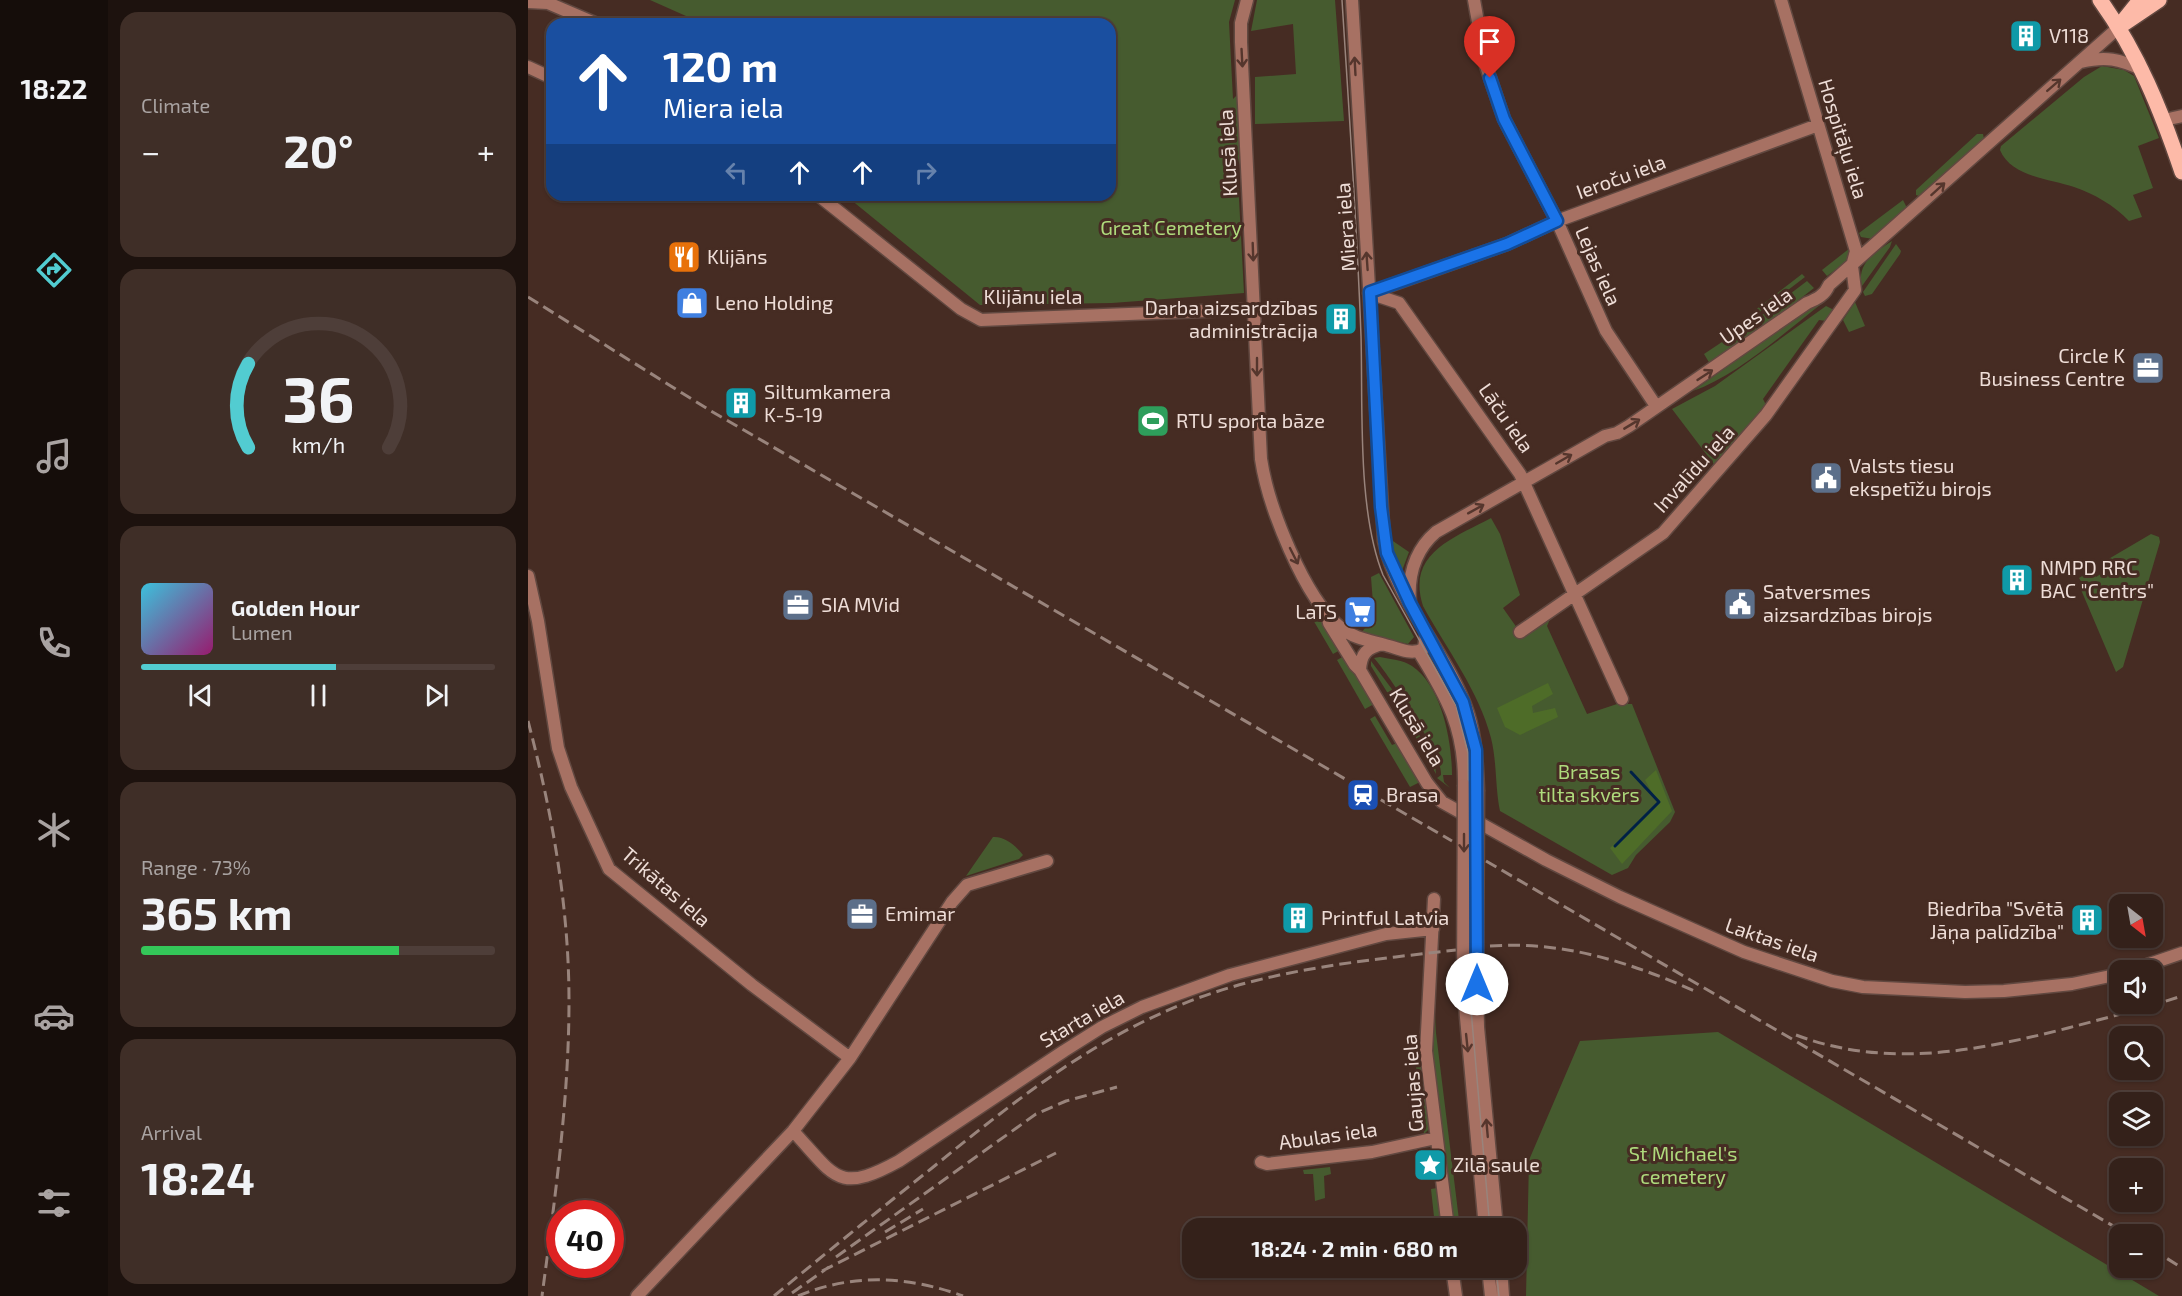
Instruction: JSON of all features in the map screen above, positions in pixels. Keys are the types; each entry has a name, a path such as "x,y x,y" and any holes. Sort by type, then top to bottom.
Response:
{"main road":[{"path":"2100,0 2119,27 2143,70 2182,172"},
{"path":"2119,27 2140,0"},
{"path":"2119,27 2159,0"}],"street":[{"name":"Klusā iela","path":"1247,0 1241,23 1241,42 1261,459 1264,480 1284,535 1327,614 1329,623 1354,665 1360,670 1427,783 1442,802"},
{"name":"Miera iela","path":"1352,0 1384,541 1392,567 1467,713 1476,750 1478,1027 1496,1218"},
{"name":"Lejas iela","path":"1474,0 1478,31 1498,106 1557,221 1606,331 1656,406"},
{"name":"Hospitāļu iela","path":"1781,0 1856,250 1852,266 1855,290"},
{"path":"528,2 548,3 583,18"},
{"name":"Upes iela","path":"1410,603 1411,574 1429,538 1444,526 1605,436 1623,430 1807,303 1816,300 2119,27"},
{"path":"2080,62 2101,57 2118,58 2143,70"},
{"path":"528,67 546,75"},
{"path":"2164,120 2182,116"},
{"name":"Ieroču iela","path":"1370,292 1507,244 1557,221 1818,125"},
{"name":"Klijānu iela","path":"826,201 961,309 981,320 1254,309"},
{"name":"Invalīdu iela","path":"1520,632 1646,546 1678,516 1766,415 1855,290"},
{"name":"Lāču iela","path":"1370,292 1399,303 1489,427 1524,482 1622,699"},
{"name":"Trikātas iela","path":"528,576 538,621 558,748 572,787 609,869 752,985 850,1058"},
{"name":"Klusā iela","path":"1327,614 1347,633 1410,652 1419,651"},
{"path":"1426,634 1424,648 1419,651 1456,719 1463,749 1463,984 1484,1218"},
{"path":"1360,670 1361,656 1382,644"},
{"name":"Laktas iela","path":"1442,802 1546,860 1620,897 1744,952 1832,981 1863,987 1965,992 2034,989 2109,976"},
{"path":"637,1296 793,1131 850,1058 951,902 967,885 1047,861"},
{"name":"Gaujas iela","path":"1434,899 1426,1051 1447,1218"},
{"name":"Starta iela","path":"793,1131 836,1176 849,1180 871,1176 898,1161 1073,1045 1142,1007 1230,975 1386,934 1433,929"},
{"path":"2161,960 2182,953"},
{"name":"Abulas iela","path":"1262,1162 1267,1164 1372,1152 1436,1138"},
{"path":"1453,1278 1456,1296"},
{"path":"1489,1278 1491,1296"},
{"path":"1502,1278 1503,1296"}],"green space":[{"name":"Great Cemetery","path":"650,0 1235,0 1229,22 1233,99 1238,94 1244,171 1238,161 1236,142 1244,293 1112,303 980,305 852,201 1116,201 1116,18 690,18"},
{"path":"1257,0 1335,0 1344,121 1255,124 1255,77 1296,74 1293,24 1251,31"},
{"path":"2102,66 2124,70 2134,76 2159,138 2138,146 2153,188 2133,195 2142,217 2129,221 2110,205 2089,193 2022,171 2005,159 2000,150 2001,146 2084,77"},
{"path":"1977,134 1983,134 1984,139 1922,197 1916,195 1916,190"},
{"path":"1903,200 1907,208 1873,239 1861,237 1859,233"},
{"path":"1892,241 1862,286 1862,271 1868,259"},
{"path":"1896,244 1901,251 1900,254 1872,294 1865,296 1863,292"},
{"path":"1850,248 1849,260 1827,276 1822,270"},
{"path":"1802,274 1805,277 1757,314 1754,311"},
{"path":"1807,281 1814,288 1764,327 1758,318"},
{"path":"1823,298 1824,302 1761,352 1727,375 1693,391"},
{"path":"1855,302 1865,326 1849,332 1843,320"},
{"path":"1826,306 1834,310 1826,321 1819,320 1763,399 1767,407 1716,467 1672,409 1715,386"},
{"path":"1752,322 1758,331 1710,364 1704,354"},
{"name":"Brasas tilta skvērs","path":"1491,518 1500,534 1520,595 1503,608 1522,635 1550,619 1547,626 1587,714 1617,704 1632,704 1675,812 1670,822 1636,855 1628,868 1612,875 1500,811 1493,747 1486,721 1461,670 1423,606 1420,588 1421,573 1427,560 1449,541"},
{"path":"2151,534 2159,537 2160,542 2123,667 2116,672 2079,585 2082,583 2079,578 2092,570 2096,577 2104,572 2100,564"},
{"path":"1390,539 1409,552 1400,576"},
{"path":"1379,573 1414,637 1408,644 1361,633 1374,617 1371,577"},
{"path":"1312,618 1324,621 1342,649 1333,654"},
{"path":"1346,655 1374,704 1365,709 1337,660"},
{"path":"1374,658 1401,661 1412,666 1431,687 1447,731 1452,775 1443,775 1444,782 1450,788 1437,778 1441,775 1439,765 1425,734"},
{"path":"1371,661 1397,696 1435,762 1436,774 1394,698 1387,692 1371,666"},
{"path":"1548,683 1553,694 1532,706 1533,713 1555,708 1558,717 1520,735 1505,727 1497,708"},
{"path":"1375,716 1392,745 1397,743 1420,782 1410,787 1370,719"},
{"path":"1656,770 1672,811 1622,864 1610,848 1658,804 1645,780"},
{"path":"993,837 1010,842 1023,855 1019,859 966,876"},
{"path":"1435,1014 1459,1218 1453,1218 1433,1055"},
{"name":"St Michael's cemetery","path":"1718,1032 2109,1266 2109,1278 2129,1278 2159,1296 1526,1296 1529,1160 1580,1041"},
{"path":"1417,1056 1421,1059 1429,1129 1424,1134 1415,1059"},
{"path":"1330,1167 1331,1174 1324,1176 1325,1198 1315,1201 1313,1174 1304,1174 1303,1170"},
{"path":"1437,1188 1440,1218 1434,1218 1431,1189"}],"waterway":[{"path":"1615,846 1659,802 1631,772"}],"tram line":[{"path":"1342,0 1361,336 1365,490 1375,549 1383,575 1456,706 1468,753 1470,998 1489,1218"},
{"path":"1497,1278 1499,1296"}],"railway":[{"path":"528,297 711,411 1452,841"},
{"path":"528,721 545,790 558,860 566,930 569,1001 564,1112 542,1296"},
{"path":"1486,861 2110,1224"},
{"path":"1490,946 1518,945 1571,950 1647,971 1697,992"},
{"path":"774,1296 1026,1094 1125,1031 1198,998 1261,979 1326,966 1456,950"},
{"path":"1796,1035 1830,1045 1864,1051 1898,1054 1932,1053 2000,1044 2125,1013 2182,996"},
{"path":"836,1257 1036,1114 1066,1101 1117,1087"},
{"path":"822,1271 1056,1153"},
{"path":"885,1232 923,1209"},
{"path":"2163,1256 2182,1268"},
{"path":"792,1293 829,1267"},
{"path":"798,1296 839,1283 880,1280 922,1284 963,1296"}],"place":[{"name":"V118","path":"2026,36"},
{"name":"Klijāns","path":"684,257"},
{"name":"Leno Holding","path":"692,303"},
{"name":"Darba aizsardzības administrācija","path":"1341,319"},
{"name":"Circle K Business Centre","path":"2148,368"},
{"name":"Siltumkamera K-5-19","path":"741,403"},
{"name":"RTU sporta bāze","path":"1153,421"},
{"name":"Valsts tiesu ekspetīžu birojs","path":"1826,478"},
{"name":"NMPD RRC BAC \"Centrs\"","path":"2017,580"},
{"name":"Satversmes aizsardzības birojs","path":"1740,604"},
{"name":"SIA MVid","path":"798,605"},
{"name":"LaTS","path":"1360,612"},
{"name":"Brasa","path":"1363,795"},
{"name":"Emimar","path":"862,914"},
{"name":"Printful Latvia","path":"1298,918"},
{"name":"Biedrība \"Svētā Jāņa palīdzība\"","path":"2087,920"},
{"name":"Zilā saule","path":"1430,1165"}],"route":[{"path":"1477,984 1478,790 1473,730 1453,681 1392,567 1384,541 1370,292 1507,244 1557,221 1504,119 1490,78"}]}
